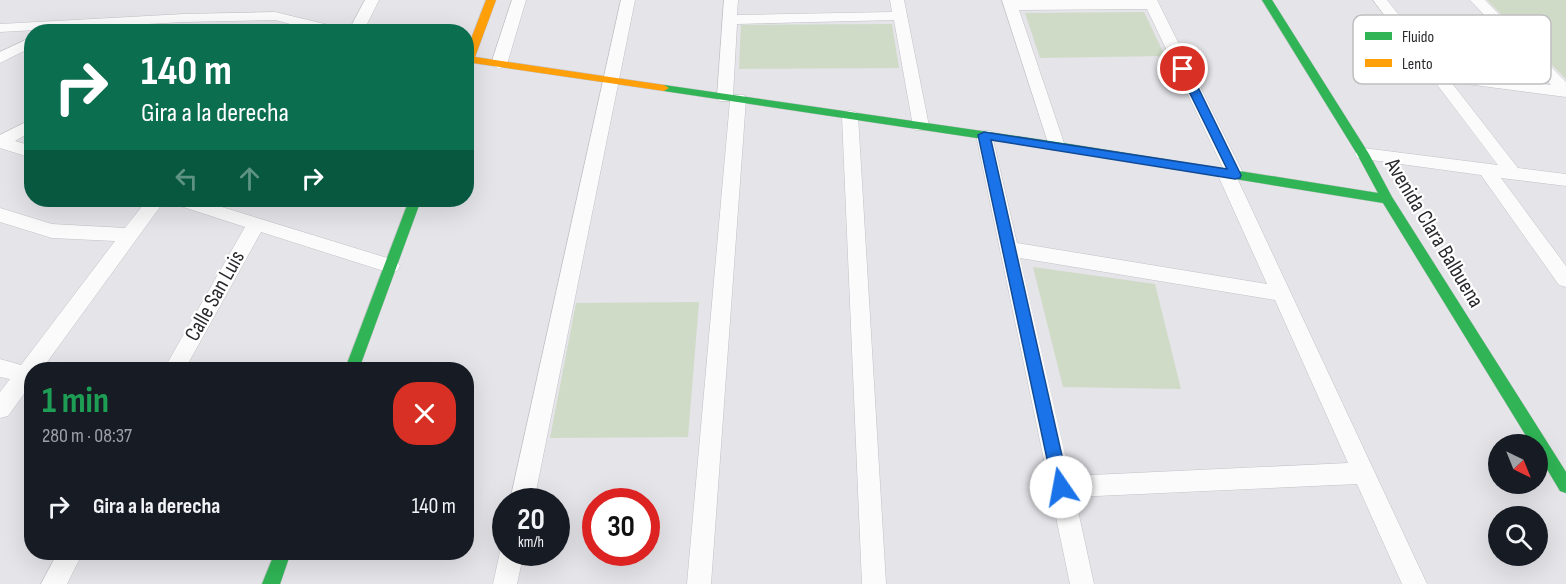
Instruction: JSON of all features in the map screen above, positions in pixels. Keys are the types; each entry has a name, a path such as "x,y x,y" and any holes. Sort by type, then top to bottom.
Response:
{"street":[{"path":"206,24 237,0"},
{"path":"359,24 372,0"},
{"path":"474,46 491,0"},
{"path":"499,64 519,0"},
{"path":"525,488 627,0"},
{"path":"699,584 732,98 731,0"},
{"path":"897,0 921,126"},
{"name":"Avenida Clara Balbuena","path":"1267,0 1363,154 1387,199 1566,486"},
{"path":"1380,0 1391,15"},
{"path":"1478,0 1493,15"},
{"path":"1058,146 1010,3 1151,2 1231,174 1282,294 1415,584"},
{"path":"115,24 217,17 275,16 308,24"},
{"path":"730,20 900,16"},
{"path":"0,28 24,28"},
{"path":"0,58 24,45"},
{"path":"474,62 499,64 1058,146 1387,199"},
{"path":"1551,75 1566,91"},
{"path":"1444,84 1512,172"},
{"path":"1510,84 1566,91"},
{"path":"850,116 874,584"},
{"path":"0,142 24,128"},
{"path":"984,135 1082,584"},
{"path":"0,142 24,150"},
{"path":"1363,154 1566,180"},
{"path":"1485,168 1566,280"},
{"path":"35,362 151,207"},
{"path":"202,207 390,266"},
{"path":"355,362 413,207"},
{"path":"0,215 52,231 129,236"},
{"name":"Calle San Luis","path":"178,362 256,224"},
{"path":"1009,249 1282,294"},
{"path":"0,368 24,375"},
{"path":"0,409 24,376"},
{"path":"1061,487 1364,473"},
{"path":"53,584 66,560"},
{"path":"264,584 278,560"},
{"path":"505,584 509,566"}],"green space":[{"path":"1487,0 1566,0 1566,79 1551,64 1551,15 1502,15"},
{"path":"1144,12 1165,56 1040,58 1025,13"},
{"path":"892,24 899,68 739,69 741,25"},
{"path":"1033,267 1155,284 1181,389 1063,387"},
{"path":"699,302 688,437 550,438 576,303"}],"traffic: fast":[{"path":"1267,0 1363,154 1387,199 1566,486"},
{"path":"664,88 1057,146 1387,199"},
{"path":"355,362 412,207"},
{"path":"271,584 280,560"}],"traffic: slow":[{"path":"474,46 491,0"},
{"path":"474,60 664,88"}],"route":[{"path":"1061,487 984,135 1235,175 1183,69"}]}
